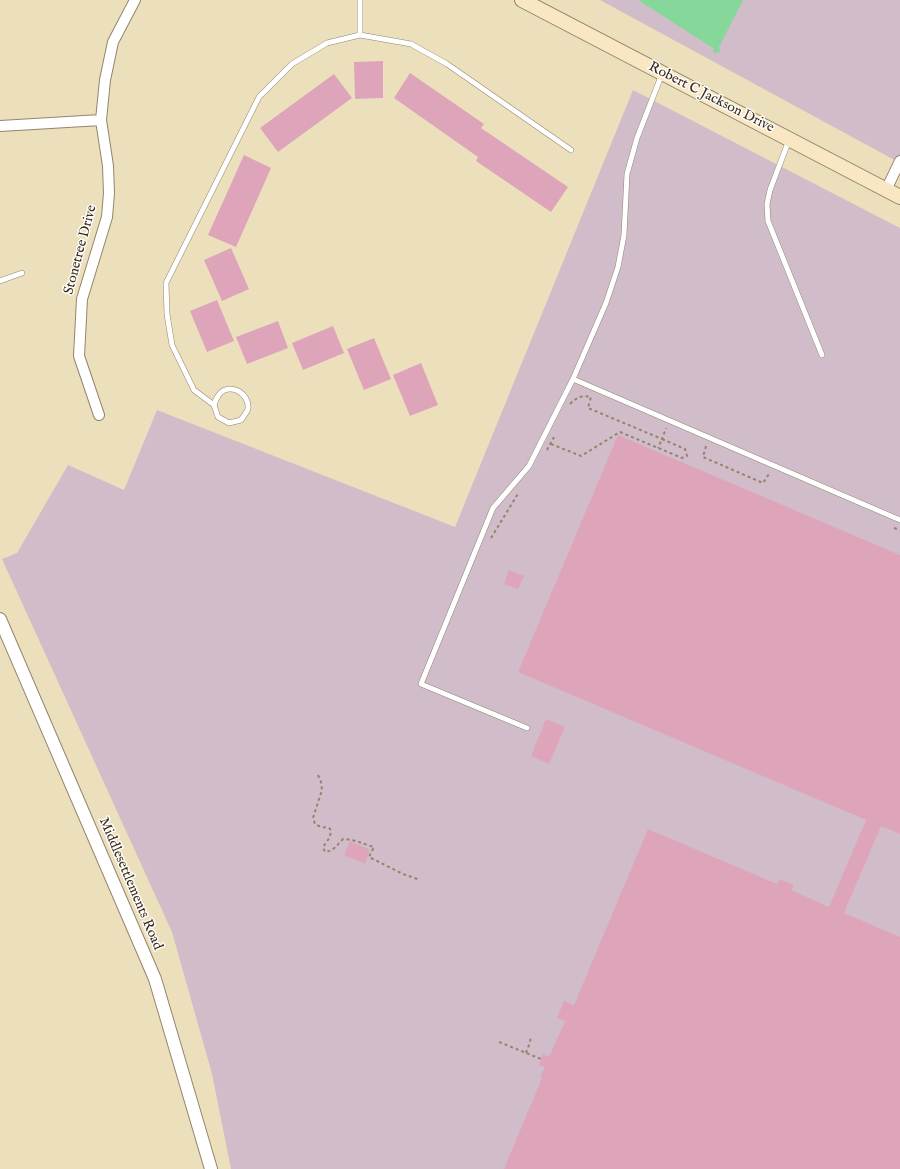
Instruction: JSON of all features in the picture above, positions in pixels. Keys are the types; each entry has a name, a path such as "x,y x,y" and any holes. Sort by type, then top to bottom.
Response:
{"main road":[{"name":"Robert C Jackson Drive","path":"528,2 900,197"}],"street":[{"name":"Stonetree Drive","path":"99,414 79,356 82,299 107,217 109,193 108,166 101,120 105,80 113,42 135,0"},
{"path":"0,126 101,120"},
{"path":"886,190 900,161"},
{"name":"Middlesettlements Road","path":"0,619 155,979 210,1169"}],"lane":[{"path":"360,0 360,35"},
{"path":"214,405 218,395 228,389 239,390 246,398 248,409 241,420 229,422 218,417 214,405 194,390 172,345 167,314 166,283 259,97 292,64 327,43 360,35 411,44 447,64 571,150"},
{"path":"527,728 421,684 493,508 529,466 573,378 606,303 618,267 624,235 628,174 637,138 662,73"},
{"path":"789,139 770,190 767,204 768,221 822,355"},
{"path":"0,281 22,273"},
{"path":"573,378 900,520"}],"path":[{"path":"551,444 581,456 620,432 682,458 687,456 685,449 588,408 591,397 576,397 569,406"},
{"path":"658,448 665,428 672,431"},
{"path":"547,451 554,437"},
{"path":"700,444 707,447 702,457 763,483 768,473 775,476"},
{"path":"488,543 519,491"},
{"path":"893,528 900,530"},
{"path":"318,775 322,790 313,818 315,824 331,830 330,837 323,847 325,852 336,848 342,839 357,841 374,848 369,858 403,874 420,880"},
{"path":"526,1053 531,1036"},
{"path":"499,1042 541,1059"}],"shaded area":[{"path":"600,0 900,0 900,163"},
{"path":"633,90 900,228 900,1169 231,1169 212,1074 172,932 2,559 17,553 68,465 124,490 157,410 455,527"}],"green space":[{"path":"638,0 743,0 719,47 720,52 714,53 713,48"}],"building":[{"path":"383,61 383,98 355,99 354,62"},
{"path":"410,73 484,124 481,128 568,187 551,212 476,161 478,157 394,98"},
{"path":"334,74 352,98 278,152 260,128"},
{"path":"244,155 271,168 236,247 208,235"},
{"path":"231,248 249,289 222,301 204,260"},
{"path":"217,300 234,341 207,352 190,311"},
{"path":"278,321 288,348 247,364 236,337"},
{"path":"333,326 344,353 303,370 292,343"},
{"path":"374,338 391,379 364,390 347,349"},
{"path":"421,363 438,405 410,416 393,375"},
{"path":"618,435 900,555 900,834 881,826 844,913 900,937 900,1169 504,1169 542,1078 540,1077 545,1067 539,1065 543,1054 549,1057 565,1021 557,1018 564,1001 574,1005 648,829 777,884 779,879 794,885 791,890 829,907 866,820 518,672"},
{"path":"509,570 524,576 518,589 504,584"},
{"path":"546,719 565,727 549,764 531,756"},
{"path":"350,841 370,850 365,864 344,855"}]}
